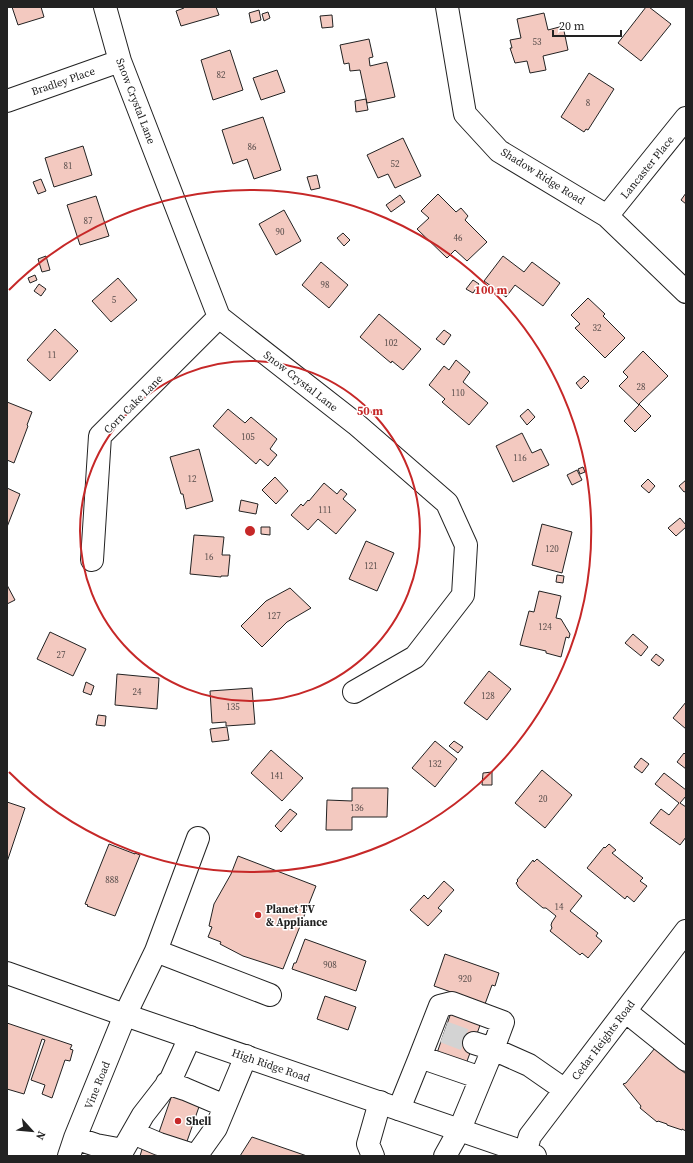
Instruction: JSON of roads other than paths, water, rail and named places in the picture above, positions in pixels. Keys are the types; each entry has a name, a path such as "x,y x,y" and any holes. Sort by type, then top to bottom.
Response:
{"street":[{"name":"Snow Crystal Lane","path":"105,7 120,62 219,317 356,424 447,503 466,545 463,595 415,657 354,692"},
{"name":"Shadow Ridge Road","path":"447,7 465,114 499,151 607,216 686,292"},
{"name":"Bradley Place","path":"7,101 120,62"},
{"name":"Lancaster Place","path":"607,216 686,118"},
{"name":"Corn Cake Lane","path":"92,560 100,436 219,317"},
{"name":"Vine Road","path":"72,1147 125,1015 156,951 198,838"},
{"name":"Cedar Heights Road","path":"526,1155 530,1136 686,931"},
{"path":"156,951 270,995"},
{"name":"High Ridge Road","path":"7,973 389,1105 526,1155"},
{"path":"373,1156 368,1144 389,1105 438,1030 440,1006 452,1003 503,1022 483,1046 481,1078 460,1130 446,1156"},
{"path":"625,1011 686,1060"},
{"path":"72,1147 96,1145 123,1150 143,1116 171,1079 190,1037"},
{"path":"483,1046 529,1065 565,1090"},
{"path":"133,1133 159,1144 196,1156 216,1128 246,1056"},
{"path":"420,1057 481,1078"},
{"path":"168,1083 225,1106"}],"tunnel":[{"path":"444,1032 474,1043"}],"place":[{"name":"Planet TV & Appliance","path":"258,915"},
{"name":"Shell","path":"178,1121"}]}
